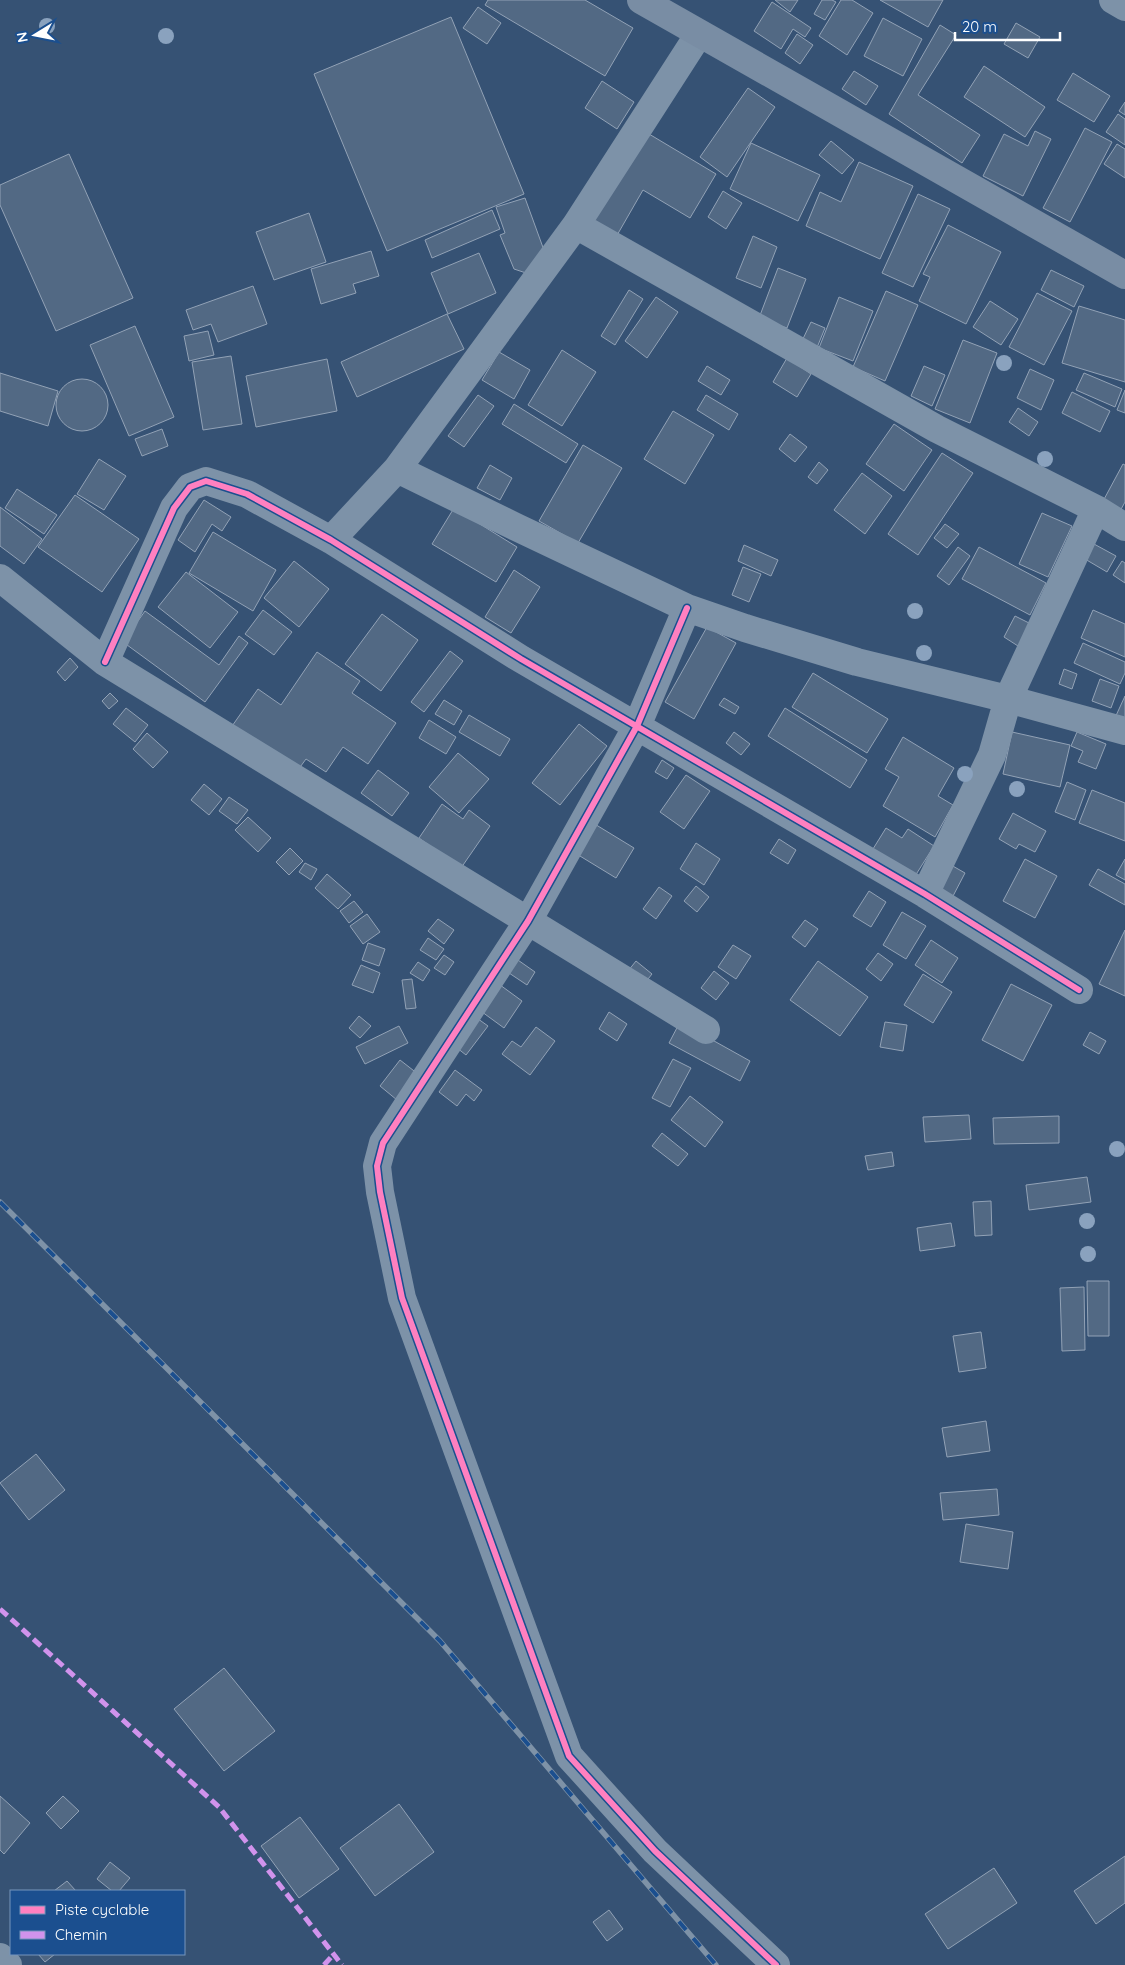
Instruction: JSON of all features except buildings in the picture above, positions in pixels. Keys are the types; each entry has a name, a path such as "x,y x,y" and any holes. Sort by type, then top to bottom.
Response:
{"street":[{"path":"641,0 1125,275"},
{"path":"1113,0 1125,7"},
{"path":"331,540 397,469 576,225 699,34"},
{"path":"576,225 937,429 1096,509 1125,527"},
{"path":"397,469 688,608 856,662 1008,699 1125,731"},
{"path":"105,662 174,508 190,487 206,481 247,494 331,540 521,659 924,894 1079,990"},
{"path":"924,894 992,755 1008,699 1096,509"},
{"path":"0,578 105,662 706,1030"},
{"path":"688,608 637,726 528,921 383,1143 377,1166 380,1192 402,1298 569,1756 654,1851 776,1965"},
{"path":"0,1957 8,1965"}],"railway":[{"path":"0,1202 440,1641 716,1965"}],"marked path":[{"path":"0,1609 219,1807 342,1965"},
{"path":"324,1965 333,1955"}],"cycle path":[{"path":"105,662 174,508 190,487 206,481 247,494 331,540 521,659 925,894 1079,990"},
{"path":"687,608 637,726 528,921 383,1143 377,1166 380,1192 402,1298 569,1756 655,1851 776,1965"}]}
